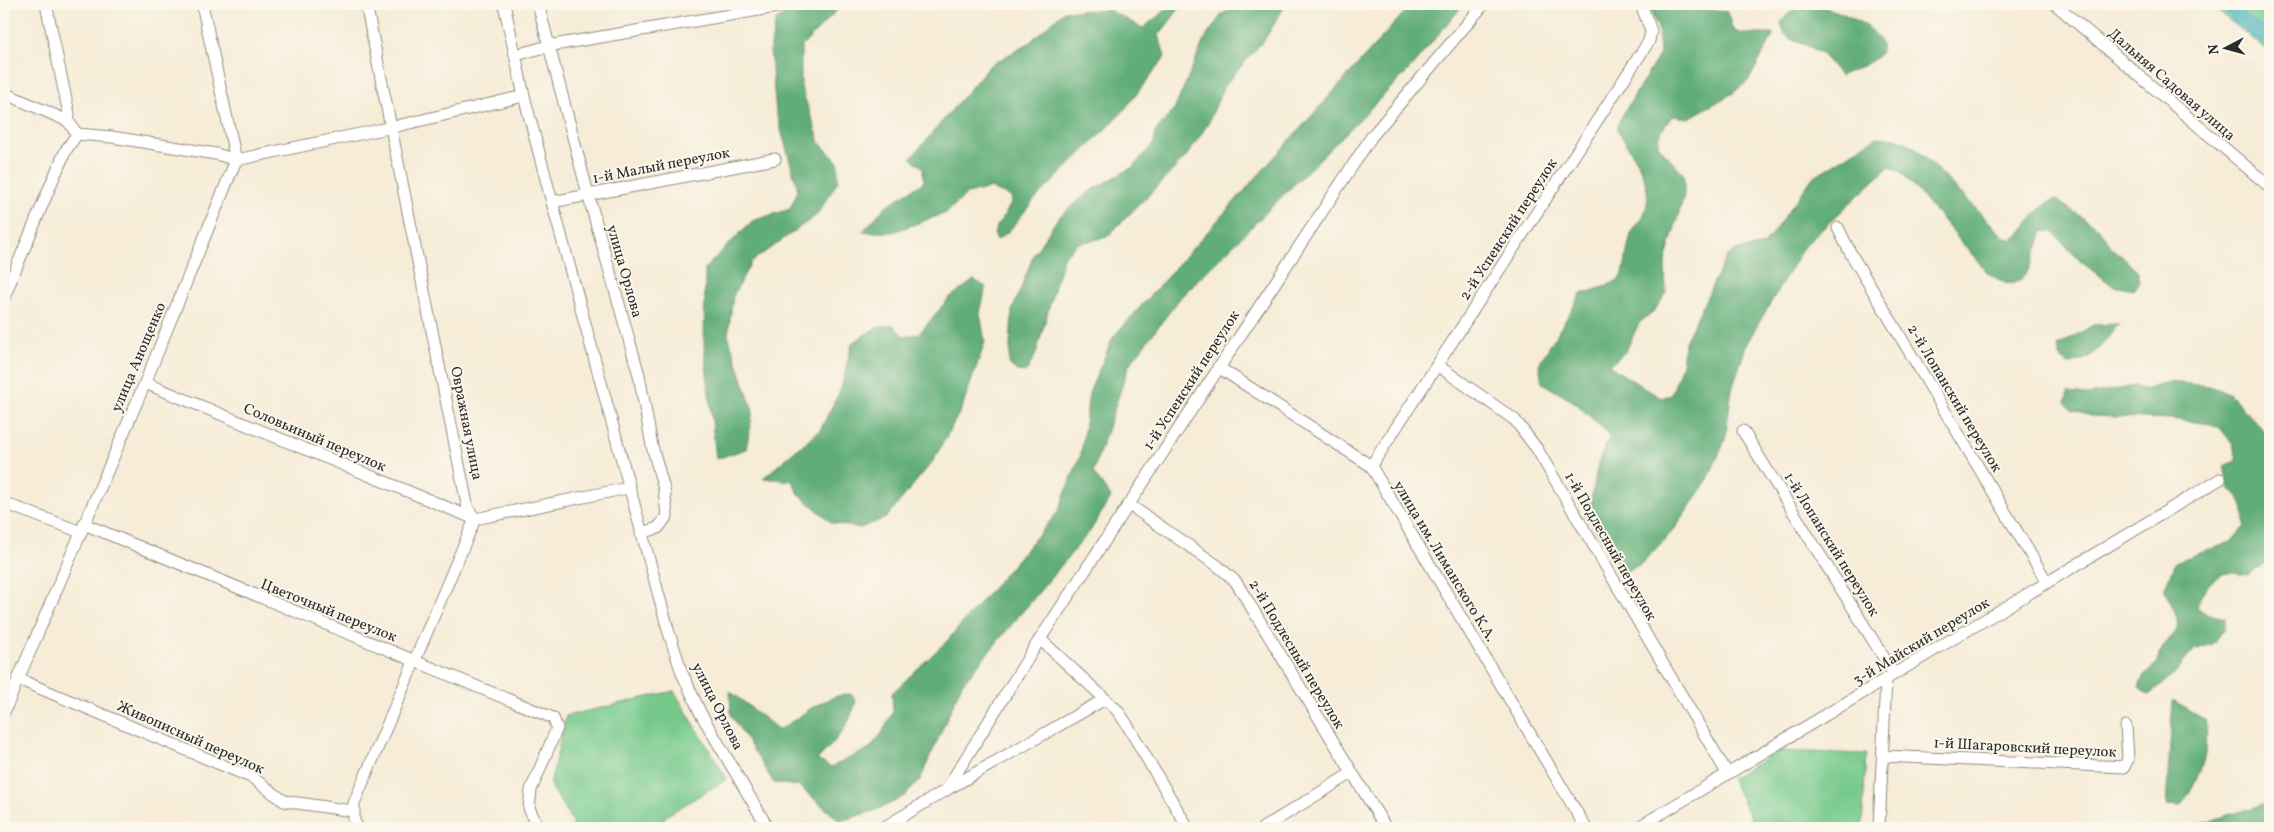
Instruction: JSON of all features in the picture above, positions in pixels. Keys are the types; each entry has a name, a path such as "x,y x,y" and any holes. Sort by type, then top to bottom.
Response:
{"street":[{"path":"46,4 69,114 68,121"},
{"path":"202,4 236,160"},
{"name":"Овражная улица","path":"366,4 393,127 468,509 475,520"},
{"name":"улица Орлова","path":"504,4 524,96 628,488 682,673 701,714 768,828"},
{"name":"улица Орлова","path":"538,4 588,194 639,375 652,446 664,489 666,516 658,528 641,533"},
{"name":"1-й Успенский переулок","path":"946,790 1040,639 1372,136 1484,4"},
{"name":"2-й Успенский переулок","path":"1371,466 1649,41 1650,24 1641,4"},
{"name":"Дальняя Садовая улица","path":"2055,4 2270,187"},
{"path":"516,54 548,46 782,6"},
{"path":"4,93 68,121 77,134"},
{"path":"77,134 112,137 216,154 236,160 393,127 524,96"},
{"path":"4,298 66,150 77,134"},
{"name":"1-й Малый переулок","path":"552,202 775,159"},
{"name":"улица Анощенко","path":"4,712 144,383 236,160"},
{"name":"2-й Лопанский переулок","path":"1838,228 1851,254 2048,582"},
{"name":"1-й Подлесный переулок","path":"1437,364 1516,420 1537,450 1727,773"},
{"name":"улица им. Лиманского К.А.","path":"1218,367 1371,466 1586,828"},
{"name":"Соловьиный переулок","path":"144,383 475,520"},
{"name":"1-й Лопанский переулок","path":"1743,430 1890,677"},
{"name":"3-й Майский переулок","path":"1638,828 1727,773 2220,480"},
{"path":"358,828 354,821 354,803 475,520 628,488"},
{"name":"Цветочный переулок","path":"4,503 82,528 553,718 557,728 532,790 529,808 538,828"},
{"name":"2-й Подлесный переулок","path":"1128,504 1218,566 1236,582 1386,828"},
{"path":"1040,639 1105,699 1126,723 1188,828"},
{"path":"1879,828 1890,677"},
{"name":"Живописный переулок","path":"18,679 253,778 284,801 353,811"},
{"name":"1-й Успенский переулок","path":"883,828 1105,699"},
{"name":"1-й Шагаровский переулок","path":"1883,756 2124,767 2128,759 2126,726"},
{"path":"1263,828 1352,773"}],"green space":[{"path":"804,4 843,4 801,47 801,87 820,143 838,162 838,181 817,215 751,262 733,296 728,335 753,411 746,449 716,459 704,346 705,268 752,221 790,209 798,190 776,112 770,50 776,20"},
{"path":"1173,4 1183,4 1159,35 1165,57 1122,113 1033,201 1009,231 997,240 994,234 1009,208 1012,198 991,188 967,194 946,213 893,232 862,232 886,206 924,182 923,168 911,158 989,66 1029,43 1064,11 1109,10 1143,28"},
{"path":"1241,4 1286,4 1265,39 1224,86 1208,124 1185,158 1107,237 1077,244 1063,258 1036,354 1026,372 1017,371 1009,364 1012,311 1034,254 1058,218 1090,191 1133,167 1154,143 1155,132 1175,108 1204,40 1222,14"},
{"path":"1412,4 1464,4 1408,71 1181,297 1129,365 1093,472 1111,497 1091,530 962,684 920,780 906,795 892,803 874,811 840,821 799,786 774,783 731,715 730,691 779,730 822,702 841,695 851,694 856,701 850,719 841,733 817,760 831,767 869,749 882,733 893,712 892,693 947,641 1058,512 1081,454 1089,393 1113,337"},
{"path":"1647,4 1677,4 1687,10 1697,8 1727,12 1733,30 1742,34 1774,34 1749,80 1733,93 1689,118 1672,116 1659,135 1658,145 1684,175 1684,195 1665,262 1666,293 1655,310 1639,323 1626,351 1610,365 1661,398 1671,395 1682,365 1684,344 1726,257 1734,251 1764,245 1813,177 1877,137 1897,138 1915,147 2003,236 2011,240 2023,230 2037,212 2056,200 2098,228 2109,244 2138,272 2139,282 2133,290 2113,286 2080,261 2053,232 2043,231 2031,265 2021,280 2014,283 2005,283 1988,273 1901,172 1890,166 1804,246 1747,343 1732,389 1725,440 1708,479 1674,530 1641,564 1623,573 1588,517 1598,463 1610,435 1574,402 1542,383 1539,364 1581,294 1609,284 1621,276 1632,231 1644,214 1647,203 1645,181 1641,170 1617,129 1620,119 1660,54 1658,28"},
{"path":"2209,4 2270,4 2270,53"},
{"path":"1799,5 1826,8 1852,18 1871,30 1878,38 1881,45 1880,53 1868,63 1840,76 1820,53 1807,45 1788,38 1785,34 1781,23"},
{"path":"974,280 986,287 980,313 985,342 962,408 933,461 886,518 860,528 832,523 799,494 792,481 763,478 820,430 841,389 852,343 877,327 893,325 904,336 919,334 949,298"},
{"path":"2119,324 2097,350 2084,359 2068,364 2060,357 2058,346 2093,325"},
{"path":"2168,382 2209,386 2229,393 2270,437 2270,531 2265,563 2248,575 2223,574 2208,586 2198,602 2197,607 2205,613 2225,618 2225,628 2213,644 2194,650 2173,675 2149,695 2139,687 2143,677 2158,662 2162,647 2176,631 2177,626 2175,612 2164,590 2175,562 2231,542 2245,526 2242,505 2238,496 2229,489 2224,466 2237,461 2233,444 2220,428 2211,424 2171,419 2091,416 2072,410 2065,402 2068,393 2088,395 2135,386 2145,390"},
{"path":"674,691 727,779 664,817 669,828 571,828 573,823 550,784 566,716"},
{"path":"2173,700 2205,720 2207,732 2207,744 2202,765 2193,786 2181,806 2166,805"},
{"path":"1779,751 1866,754 1862,828 1756,828 1731,778"},
{"path":"2270,802 2270,828 2187,828"}],"waterway":[{"path":"2229,4 2240,19 2270,42"}]}
